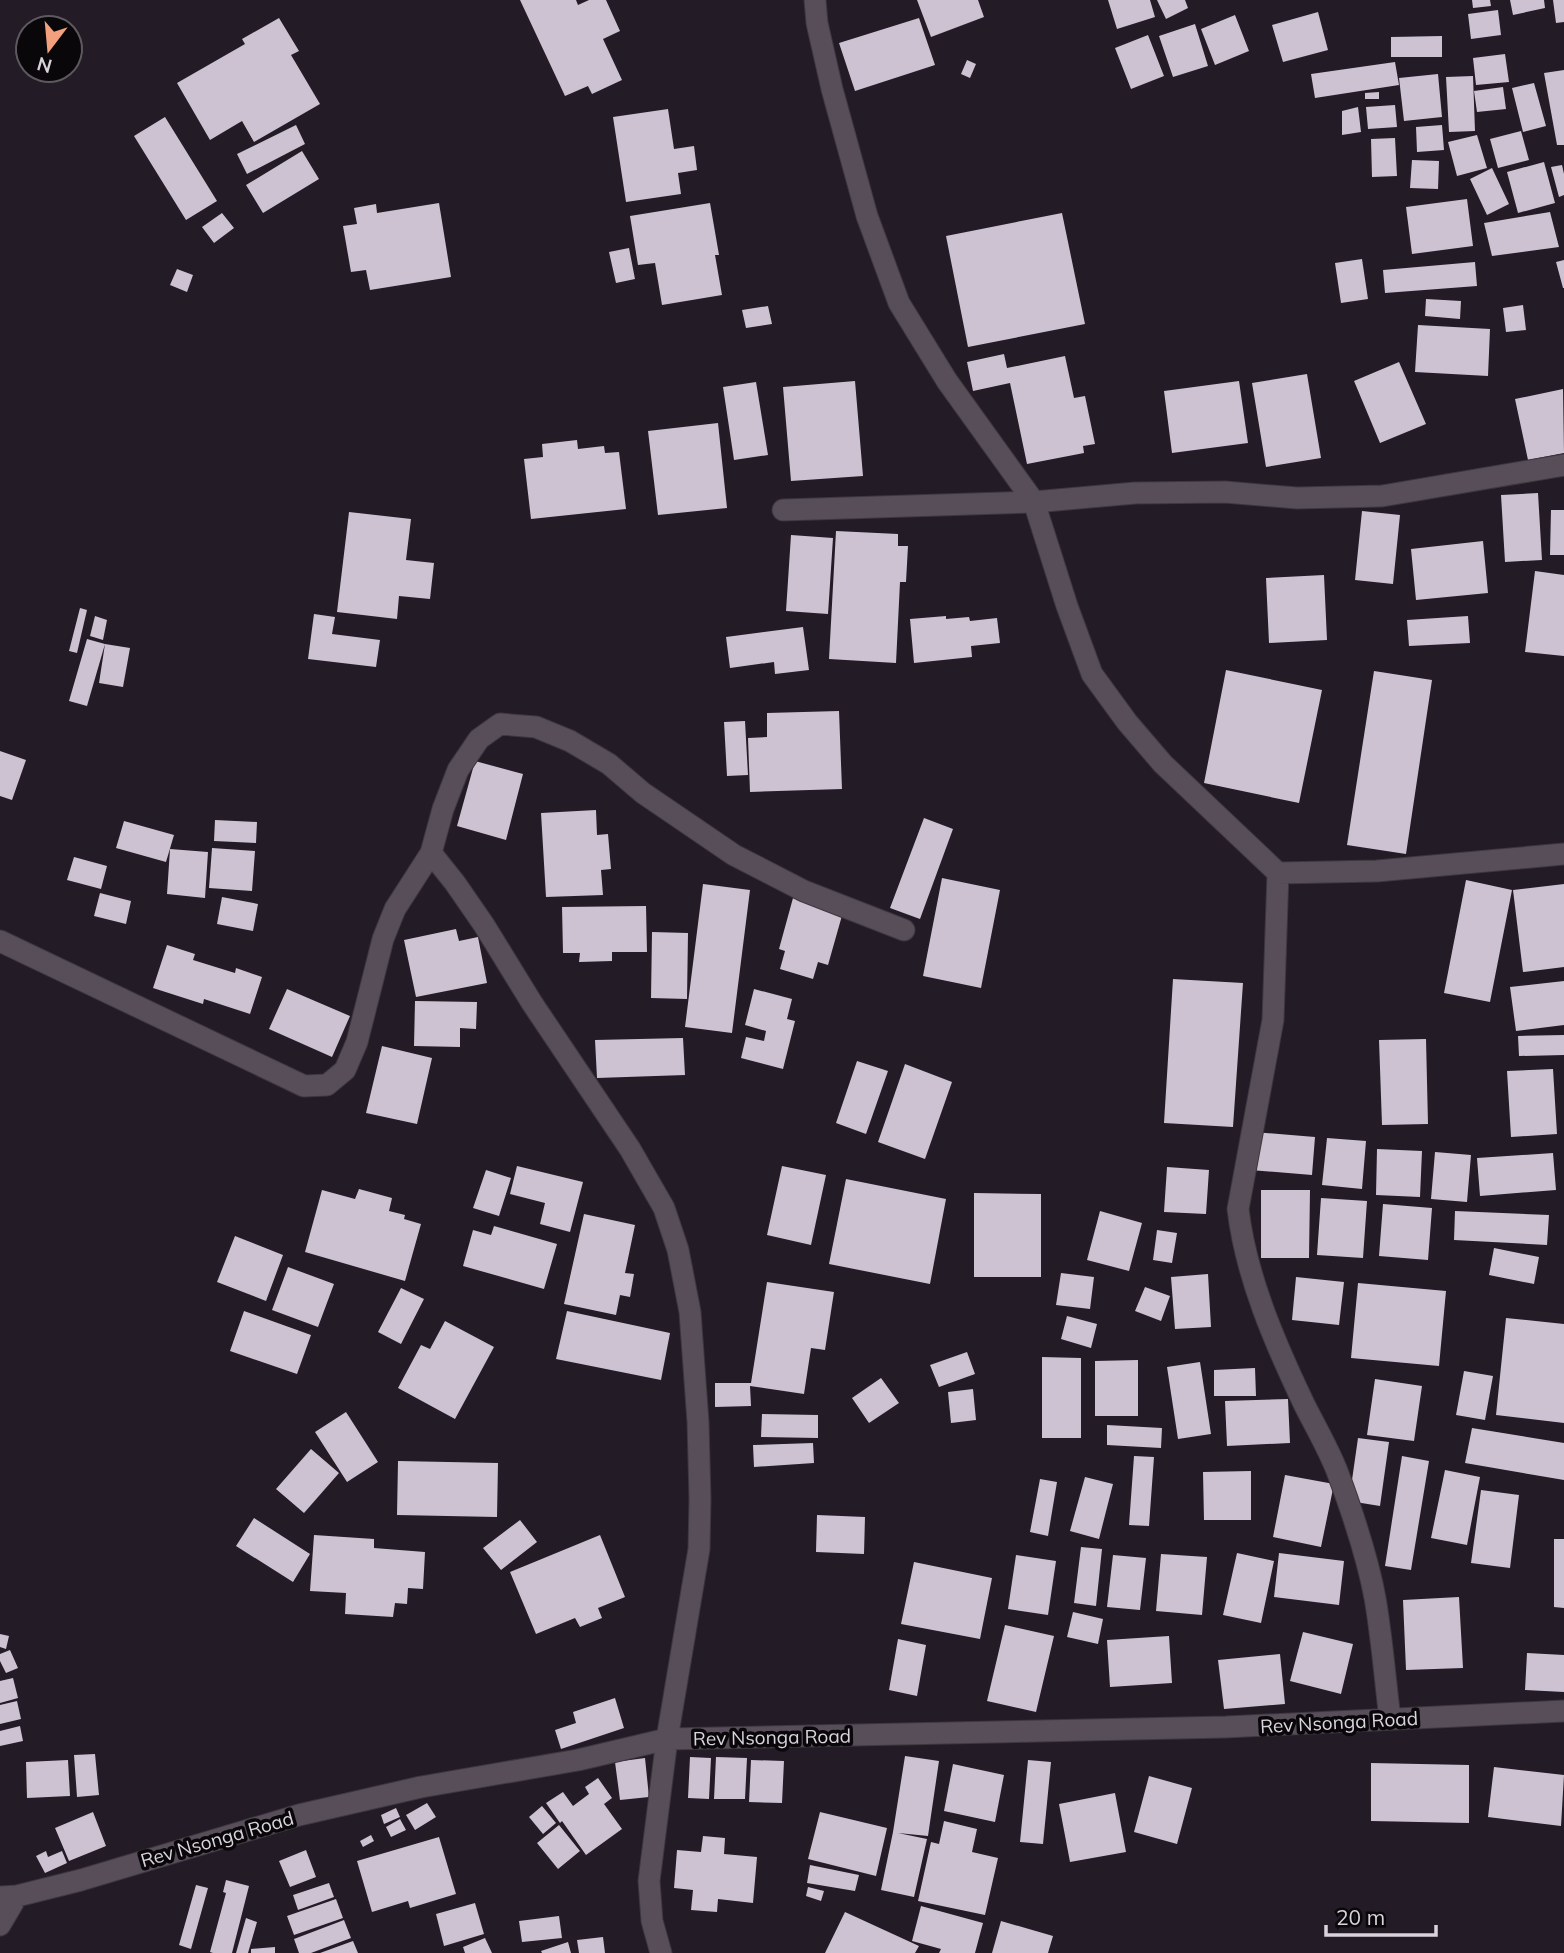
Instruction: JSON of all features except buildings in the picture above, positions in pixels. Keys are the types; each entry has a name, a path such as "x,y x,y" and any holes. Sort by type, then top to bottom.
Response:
{"street":[{"path":"815,0 817,23 832,89 867,216 899,303 947,382 1034,502 1092,674 1127,722 1163,764 1278,873 1377,871 1564,854"},
{"path":"783,510 1034,502 1135,493 1225,492 1297,498 1382,495 1564,465"},
{"path":"0,941 304,1086 327,1085 345,1070 357,1042 383,939 395,909 431,853 443,808 458,770 479,739 500,724 536,727 570,741 609,764 643,793 734,855 804,891 904,930"},
{"path":"431,853 484,925 532,1003 630,1149 664,1208 678,1250 690,1312 698,1422 699,1549 667,1739 649,1881 652,1921 661,1953"},
{"path":"1278,873 1273,1020 1238,1209 1241,1234 1249,1267 1273,1333 1335,1467 1356,1529 1375,1597 1390,1719"},
{"name":"Rev Nsonga Road","path":"8,1897 81,1880 299,1815 421,1787 578,1760 667,1739 1226,1727 1564,1711"},
{"path":"0,1925 8,1897"}]}
